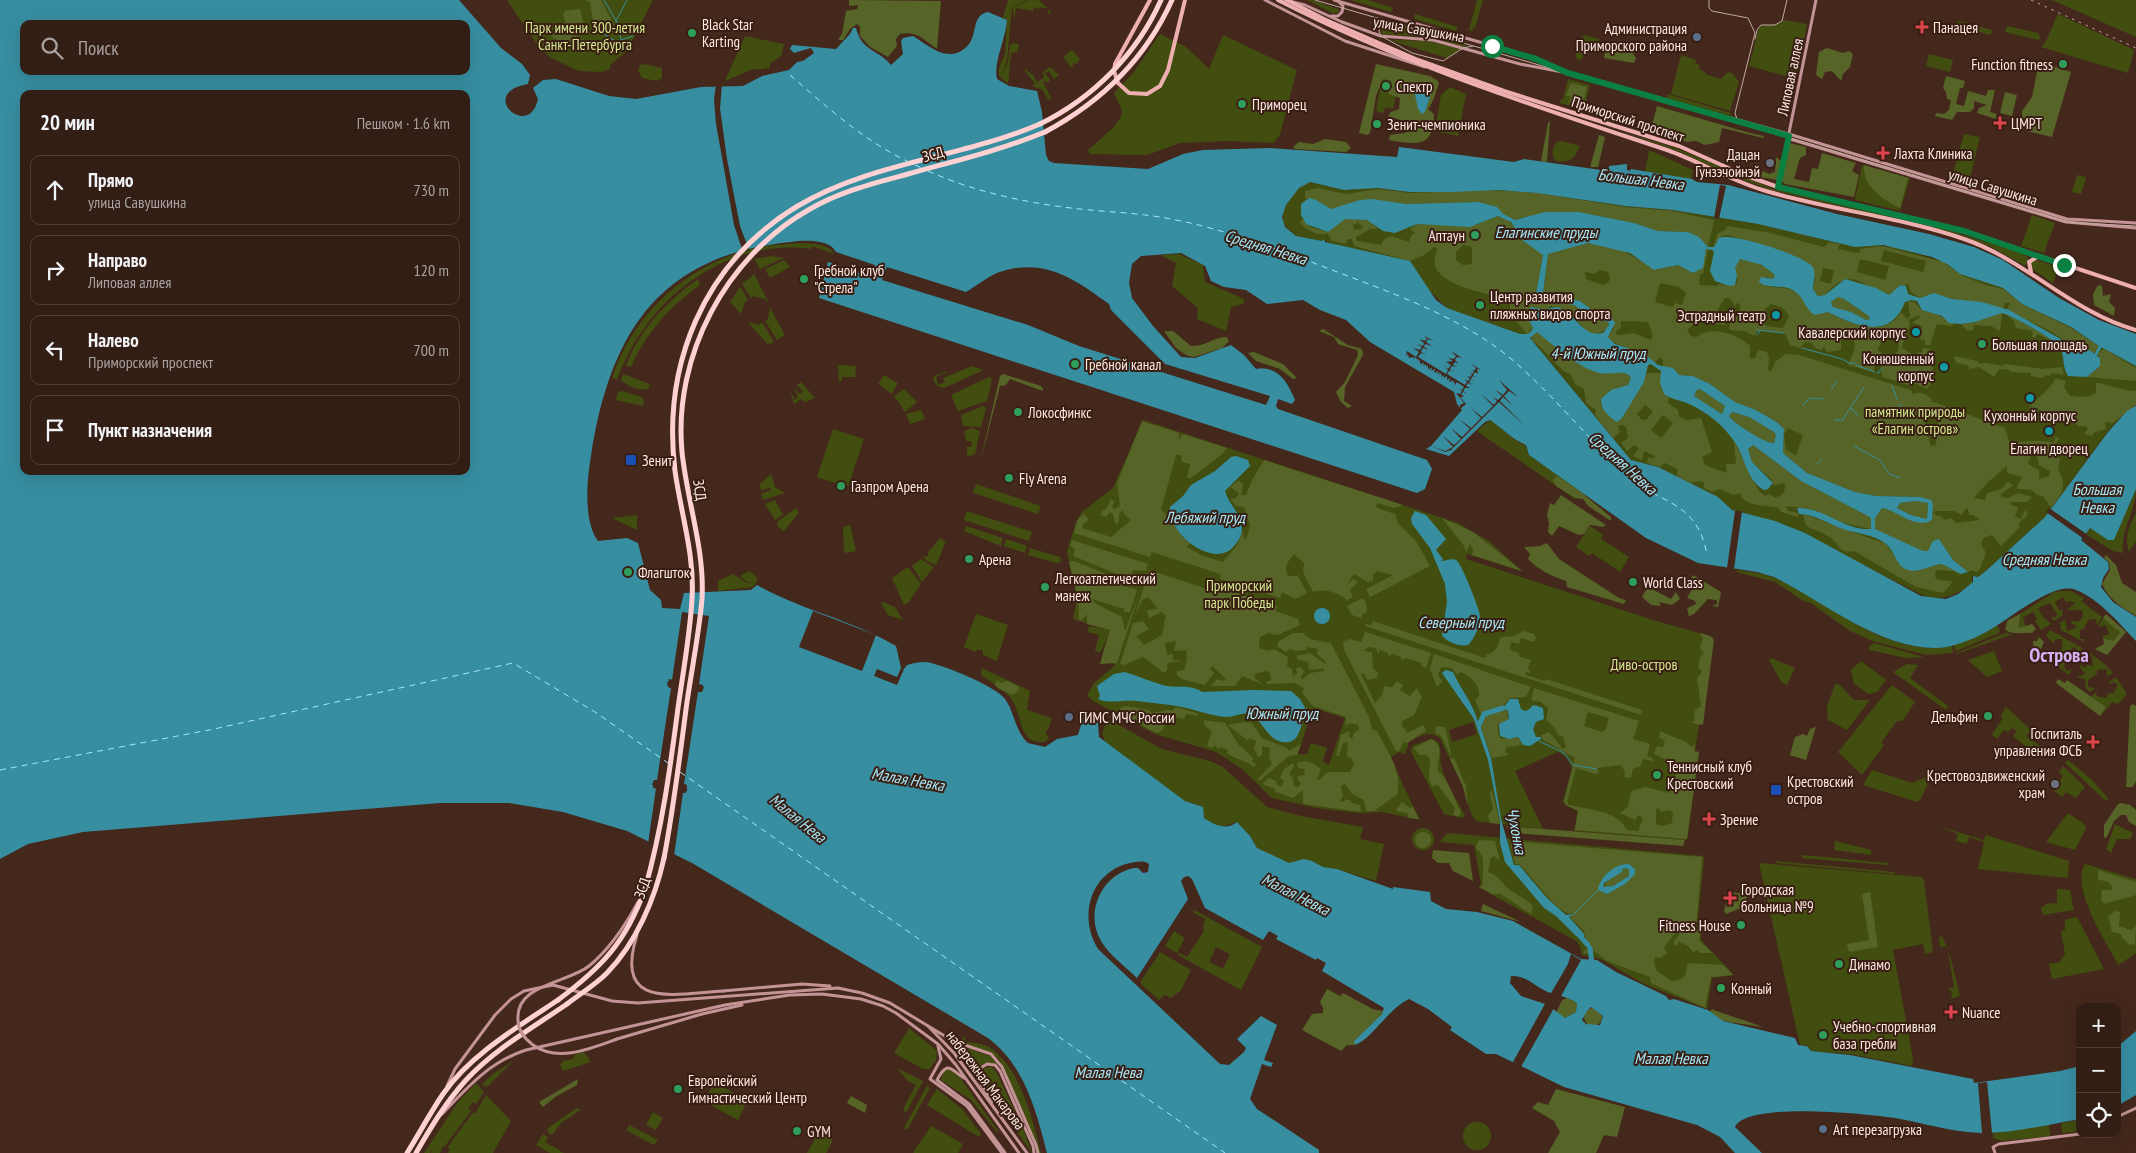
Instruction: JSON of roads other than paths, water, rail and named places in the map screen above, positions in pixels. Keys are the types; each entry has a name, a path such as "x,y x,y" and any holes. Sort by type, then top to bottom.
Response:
{"highway":[{"name":"ЗСД","path":"407,1153 444,1093 484,1052 515,1028 558,1000 597,968 619,942 634,916 645,889 667,790 692,598 689,551 673,453 671,424 673,402 681,360 707,296 731,264 756,237 773,222 818,194 868,175 1009,136 1056,116 1072,106 1102,81 1128,54 1142,35 1161,0"},
{"name":"ЗСД","path":"416,1153 447,1103 467,1079 519,1035 606,974 618,961 642,921 655,891 668,837 700,614 700,565 685,474 681,424 690,363 716,301 738,269 762,245 791,221 816,205 865,185 1014,144 1045,132 1073,117 1106,90 1135,60 1157,28 1172,0"}],"main road":[{"path":"1150,0 1114,64 1118,83 1125,91 1136,95 1152,92 1164,82 1186,0"},
{"name":"Приморский проспект","path":"1265,0 1345,41 1436,70"},
{"path":"1278,0 1372,43"},
{"path":"1286,0 1372,43"},
{"name":"улица Савушкина","path":"1286,0 1305,5 1325,15 1381,36 1433,40 1520,64 1568,73 1996,195 2067,218 2136,224"},
{"name":"улица Савушкина","path":"1334,0 1521,54 1568,73"},
{"name":"Липовая аллея","path":"1778,187 1816,0"},
{"path":"1325,15 1334,16 1341,14 1343,6 1339,1"},
{"name":"Приморский проспект","path":"1372,43 1506,97 1677,154 1762,190 1962,238 1998,253 2096,314 2136,330"},
{"name":"Приморский проспект","path":"1372,43 1504,91 1679,146 1744,175 1778,187 1945,226 2136,288"},
{"name":"улица Савушкина","path":"1789,136 1790,139 2066,222 2136,228"},
{"path":"2031,272 2029,262 2038,257"},
{"path":"645,889 620,932 599,958 587,968 532,992 524,999 518,1012 518,1023 525,1037 545,1051 564,1054 702,1014 757,1001"},
{"path":"642,921 630,962 635,980 643,989 665,995 802,984 838,988 862,993 890,1003 953,1041 991,1054 998,1060 1038,1153"},
{"path":"444,1093 455,1070 511,998 531,988 544,985 563,986 620,1002 714,998 838,988"},
{"name":"набережная Макарова","path":"757,1001 822,994 860,999 883,1006 896,1013 932,1039 947,1053 1019,1153"},
{"path":"435,1122 477,1078 493,1065 512,1054 540,1046 725,1005 757,1001"},
{"name":"набережная Макарова","path":"924,1022 954,1053 1027,1153"},
{"path":"932,1039 942,1056 931,1078 967,1106 1003,1153"},
{"path":"993,1105 978,1078 979,1069 987,1064 995,1065 1000,1071 1033,1146 1034,1153"},
{"path":"967,1080 955,1069 948,1068 943,1069 937,1080 970,1104 1003,1153"},
{"path":"2121,1115 2136,1108"},
{"path":"1995,1153 1994,1146 2076,1135"}],"water":[{"path":"0,0 459,0 501,48 522,64 530,75 528,84 513,89 506,96 506,104 510,111 517,115 525,116 533,111 538,99 533,88 543,80 556,79 609,96 636,99 701,87 743,86 762,76 789,70 797,62 803,61 814,53 811,48 794,53 790,49 792,45 836,49 853,28 856,28 862,42 866,46 891,65 903,54 901,41 903,38 913,36 939,52 955,54 965,49 970,43 978,19 982,14 988,12 1007,20 998,58 997,79 1009,86 1037,91 1042,112 1046,155 1049,161 1054,163 1148,169 1183,154 1203,150 1270,148 1397,157 1399,147 1514,162 1524,159 1608,171 1609,166 1627,164 1627,170 1630,171 1631,169 1692,179 1697,182 1728,185 1837,214 1929,234 1974,247 2003,260 2059,298 2099,320 2136,334 2136,366 2099,346 2071,327 2022,304 2003,288 1960,274 1947,264 1932,257 1883,245 1855,247 1758,224 1673,210 1625,206 1537,193 1498,190 1409,192 1378,188 1344,190 1310,182 1299,188 1286,205 1282,217 1285,227 1296,236 1322,241 1324,239 1325,242 1410,261 1436,300 1447,308 1520,334 1529,333 1533,328 1528,315 1531,307 1546,310 1554,307 1562,309 1580,325 1594,333 1603,333 1609,325 1608,322 1591,316 1574,305 1543,299 1536,294 1543,255 1522,240 1511,222 1498,216 1470,227 1417,224 1395,233 1383,231 1367,220 1345,219 1328,232 1306,224 1301,215 1301,204 1309,198 1331,209 1360,200 1372,199 1406,204 1479,202 1497,207 1503,214 1515,220 1545,212 1579,212 1634,223 1658,231 1688,232 1699,237 1708,247 1714,247 1719,238 1726,237 1751,241 1781,251 1806,261 1812,266 1815,274 1813,289 1818,296 1825,295 1845,279 1876,288 1889,295 1899,286 1903,285 1906,286 1908,294 1920,298 1934,293 1952,299 1982,302 2009,310 2075,347 2091,351 2100,358 2100,366 2087,377 2068,376 2062,351 2057,344 2033,328 2002,313 1975,322 1949,323 1942,316 1922,310 1917,301 1911,300 1905,302 1899,314 1891,322 1881,326 1861,325 1828,312 1815,315 1799,295 1791,289 1759,282 1761,277 1773,279 1775,275 1762,265 1740,259 1735,268 1737,275 1735,285 1729,286 1715,281 1710,271 1714,252 1712,250 1706,249 1703,268 1693,273 1678,265 1654,270 1630,253 1588,243 1548,254 1543,293 1580,301 1592,310 1610,316 1615,323 1608,337 1615,344 1643,353 1658,365 1673,368 1679,375 1693,376 1710,384 1735,402 1756,410 1778,423 1784,429 1783,453 1807,473 1855,492 1876,496 1920,497 1931,500 1933,504 1932,520 1919,523 1882,508 1875,518 1875,529 1923,551 1928,551 1933,541 1939,539 1953,560 1968,572 1961,574 1942,564 1912,571 1908,570 1901,566 1889,547 1881,541 1805,514 1799,514 1797,508 1807,509 1861,529 1871,529 1871,518 1801,481 1753,445 1748,449 1752,462 1773,483 1768,489 1764,490 1758,486 1749,474 1738,447 1725,430 1702,411 1664,394 1660,383 1661,371 1651,364 1648,365 1644,382 1622,418 1617,422 1608,415 1601,403 1601,399 1611,390 1628,385 1631,378 1629,375 1625,373 1599,373 1566,356 1537,332 1530,338 1631,460 1658,467 1718,497 1732,510 1775,521 1805,533 1921,596 1946,599 1958,594 1973,582 1973,576 1978,577 1987,570 2045,517 2108,432 2127,411 2136,406 2136,489 2114,540 2108,540 2090,528 2081,540 2108,562 2109,569 2103,578 2101,587 2113,602 2136,617 2136,641 2093,599 2076,590 2067,589 2043,596 1995,627 1968,641 1941,648 1914,646 1872,632 1774,577 1757,572 1698,563 1646,538 1529,455 1526,445 1490,420 1485,422 1449,456 1426,449 1431,446 1462,410 1457,404 1454,392 1370,342 1346,320 1320,310 1303,300 1267,304 1246,290 1224,287 1211,281 1205,266 1181,253 1141,256 1132,264 1129,283 1132,298 1153,326 1181,357 1195,358 1231,345 1244,355 1256,369 1276,372 1285,381 1295,400 1292,404 1278,399 1276,406 1278,409 1427,460 1432,469 1425,489 1417,493 819,298 828,262 871,277 875,265 836,252 828,245 809,241 791,242 745,250 707,264 675,283 649,308 628,338 612,372 600,412 588,476 587,500 593,533 598,541 627,538 638,543 650,590 661,600 662,608 680,609 684,593 751,590 757,585 774,594 862,629 896,646 901,668 904,669 907,665 918,662 926,662 956,671 992,688 1005,699 1020,733 1028,743 1045,747 1057,739 1078,735 1084,715 1098,722 1099,737 1185,801 1203,807 1204,818 1216,825 1225,827 1237,822 1250,836 1257,848 1289,863 1304,859 1312,861 1323,867 1337,869 1393,889 1393,887 1430,892 1431,901 1446,909 1477,912 1513,921 1581,959 1597,960 1616,972 1666,996 1669,1000 1674,999 1708,1010 1723,1021 1795,1038 1798,1045 1807,1046 1811,1051 1850,1055 1973,1079 1974,1083 2076,1067 2076,1120 2017,1130 1981,1133 1948,1129 1895,1118 1836,1112 1809,1111 1761,1114 1744,1119 1735,1127 1762,1153 1735,1153 1720,1137 1697,1125 1564,1087 1496,1054 1486,1054 1450,1030 1452,1027 1428,1009 1409,999 1394,1010 1368,1036 1355,1045 1354,1041 1382,1014 1384,1008 1322,971 1326,963 1317,958 1316,960 1276,939 1278,936 1269,931 1263,940 1205,908 1192,879 1188,876 1184,877 1181,881 1188,899 1137,978 1104,946 1096,930 1094,919 1099,896 1113,878 1134,868 1138,868 1143,873 1148,872 1149,864 1140,862 1116,868 1105,876 1097,886 1089,910 1089,923 1098,949 1220,1064 1229,1065 1244,1052 1246,1048 1237,1039 1261,1016 1277,1025 1264,1060 1273,1063 1271,1067 1262,1064 1250,1099 1257,1109 1319,1150 1319,1153 1047,1153 1033,1105 1020,1075 1001,1049 988,1038 692,863 627,831 563,812 509,803 440,803 83,832 28,844 0,859","holes":["887,267 966,292 988,277 1003,271 1034,267 1060,274 1085,287 1109,304 1111,310 1165,364 1270,396 1266,405 1079,346 1028,325 882,280","1838,297 1844,299 1869,316 1870,319 1866,320 1851,312 1833,307 1831,302","1700,389 1725,406 1722,414 1694,396 1697,390","1732,412 1749,417 1774,432 1776,435 1774,443 1757,437 1743,428 1729,416","1915,501 1928,503 1927,519 1911,515 1897,508 1900,503","669,679 703,685 702,692 668,687","654,780 687,785 686,793 653,788","1511,976 1517,976 1546,991 1574,1001 1577,1003 1576,1012 1565,1018 1548,1005 1521,996 1510,983","1591,1007 1603,1016 1600,1025 1586,1024 1582,1020"]},
{"path":"1414,90 1425,92 1430,96 1425,112 1422,114 1418,109"},
{"name":"Лебяжий пруд","path":"1236,456 1248,460 1250,466 1225,491 1241,523 1241,534 1235,544 1226,552 1216,554 1194,546 1184,538 1176,528 1171,517 1170,507 1183,496 1191,485 1215,471 1231,457"},
{"name":"Северный пруд","path":"1415,511 1426,515 1446,539 1436,550 1443,559 1441,561 1456,560 1470,587 1480,617 1473,639 1468,645 1454,643 1442,635 1447,602 1445,584 1430,548 1412,524 1411,518"},
{"path":"1322,608 1330,616 1322,624 1314,616"},
{"path":"1446,670 1453,672 1478,722 1482,719 1481,728 1491,758 1501,819 1514,865 1519,865 1547,898 1566,915 1574,914 1569,917 1584,934 1584,940 1576,936 1556,916 1544,908 1505,862 1500,843 1500,821 1488,760 1474,719 1442,673"},
{"name":"Южный пруд","path":"1125,672 1162,685 1189,687 1202,692 1291,691 1300,699 1307,711 1296,738 1289,742 1282,742 1271,736 1259,721 1250,714 1227,717 1171,705 1098,699 1100,696 1097,686 1114,674"},
{"path":"1510,699 1518,699 1521,709 1524,710 1534,705 1543,708 1544,719 1536,722 1533,729 1536,737 1541,737 1541,739 1530,746 1523,745 1518,737 1509,739 1500,736 1499,724 1509,719 1508,711 1503,708"},
{"path":"1624,864 1629,864 1635,869 1635,874 1625,884 1607,894 1598,890 1601,880 1609,872","holes":["1623,868 1629,869 1629,876 1613,886 1603,887 1604,883 1622,872"]},
{"path":"2136,1031 2136,1095 2121,1104 2121,1048 2121,1044"}],"waterway":[{"path":"604,0 618,24"},
{"path":"616,21 627,0"},
{"path":"619,28 621,40 633,36"},
{"path":"604,34 617,42"},
{"path":"1757,330 1784,333"},
{"path":"1757,335 1760,331"},
{"path":"2096,354 2100,347"},
{"path":"1802,348 1842,359 1851,364 1853,362 1858,366 1875,372"},
{"path":"1897,359 1901,358"},
{"path":"1887,365 1894,361"},
{"path":"1879,373 1877,373 1883,368"},
{"path":"1831,390 1837,381"},
{"path":"1892,386 1897,399"},
{"path":"1841,422 1864,387"},
{"path":"1802,406 1810,398 1823,399"},
{"path":"1899,404 1902,407"},
{"path":"1851,408 1859,417"},
{"path":"1834,420 1840,420"},
{"path":"1854,446 1880,460 1889,474 1900,478"},
{"path":"1817,464 1822,459"},
{"name":"Чухонка","path":"1480,723 1484,714 1503,708"},
{"path":"1539,741 1564,753 1573,765 1597,769"},
{"path":"1574,914 1598,890"},
{"name":"Чухонка","path":"1580,936 1588,945"},
{"name":"Чухонка","path":"1590,948 1592,963"}],"tram line":[{"path":"1315,0 1791,138 2061,220 2078,223 2136,226"},
{"path":"1709,0 1709,8 1712,11 1748,18 1755,33 1735,113 1741,123"},
{"path":"1755,39 1757,30 1761,25 1775,25 1782,21 1787,0"},
{"path":"1390,21 1381,25 1379,31 1381,36 1412,53 1443,61 1463,48 1473,46"}],"railway":[{"path":"2031,0 2136,48"}],"place":[{"name":"Панацея","path":"1922,27"},
{"name":"Black Star Karting","path":"692,33"},
{"name":"Администрация Приморского района","path":"1697,37"},
{"name":"Function fitness","path":"2063,64"},
{"name":"Спектр","path":"1386,86"},
{"name":"Приморец","path":"1242,104"},
{"name":"ЦМРТ","path":"2000,123"},
{"name":"Зенит-чемпионика","path":"1377,124"},
{"name":"Лахта Клиника","path":"1883,153"},
{"name":"Дацан Гунзэчойнэй","path":"1770,163"},
{"name":"Аптаун","path":"1475,235"},
{"name":"Гребной клуб \"Стрела\"","path":"804,279"},
{"name":"Центр развития пляжных видов спорта","path":"1480,305"},
{"name":"Эстрадный театр","path":"1776,315"},
{"name":"Кавалерский корпус","path":"1916,332"},
{"name":"Большая площадь","path":"1982,344"},
{"name":"Гребной канал","path":"1075,364"},
{"name":"Конюшенный корпус","path":"1944,367"},
{"name":"Кухонный корпус","path":"2030,398"},
{"name":"Локосфинкс","path":"1018,412"},
{"name":"Елагин дворец","path":"2049,431"},
{"name":"Зенит","path":"631,460"},
{"name":"Fly Arena","path":"1009,478"},
{"name":"Газпром Арена","path":"841,486"},
{"name":"Арена","path":"969,559"},
{"name":"Флагшток","path":"628,572"},
{"name":"World Class","path":"1633,582"},
{"name":"Легкоатлетический манеж","path":"1045,587"},
{"name":"Дельфин","path":"1988,716"},
{"name":"ГИМС МЧС России","path":"1069,717"},
{"name":"Госпиталь управления ФСБ","path":"2093,742"},
{"name":"Теннисный клуб Крестовский","path":"1657,775"},
{"name":"Крестовоздвиженский храм","path":"2055,784"},
{"name":"Крестовский остров","path":"1776,790"},
{"name":"Зрение","path":"1709,819"},
{"name":"Городская больница №9","path":"1730,898"},
{"name":"Fitness House","path":"1741,925"},
{"name":"Динамо","path":"1839,964"},
{"name":"Конный","path":"1721,988"},
{"name":"Nuance","path":"1951,1012"},
{"name":"Учебно-спортивная база гребли","path":"1823,1035"},
{"name":"Европейский Гимнастический Центр","path":"678,1089"},
{"name":"Art перезагрузка","path":"1823,1129"},
{"name":"GYM","path":"797,1131"}],"district":[{"name":"Острова","path":"2059,655"}],"park label":[{"name":"Парк имени 300-летия Санкт-Петербурга","path":"585,36"},
{"name":"памятник природы «Елагин остров»","path":"1915,420"},
{"name":"Приморский парк Победы","path":"1239,594"},
{"name":"Диво-остров","path":"1644,664"}],"water label":[{"name":"Большая Невка","path":"1641,179"},
{"name":"Елагинские пруды","path":"1546,232"},
{"name":"Средняя Невка","path":"1266,247"},
{"name":"4-й Южный пруд","path":"1598,353"},
{"name":"Средняя Невка","path":"1623,463"},
{"name":"Большая Невка","path":"2097,498"},
{"name":"Средняя Невка","path":"2044,559"},
{"name":"Малая Невка","path":"908,779"},
{"name":"Малая Нева","path":"798,818"},
{"name":"Малая Невка","path":"1296,894"},
{"name":"Малая Невка","path":"1671,1058"},
{"name":"Малая Нева","path":"1108,1072"}]}
